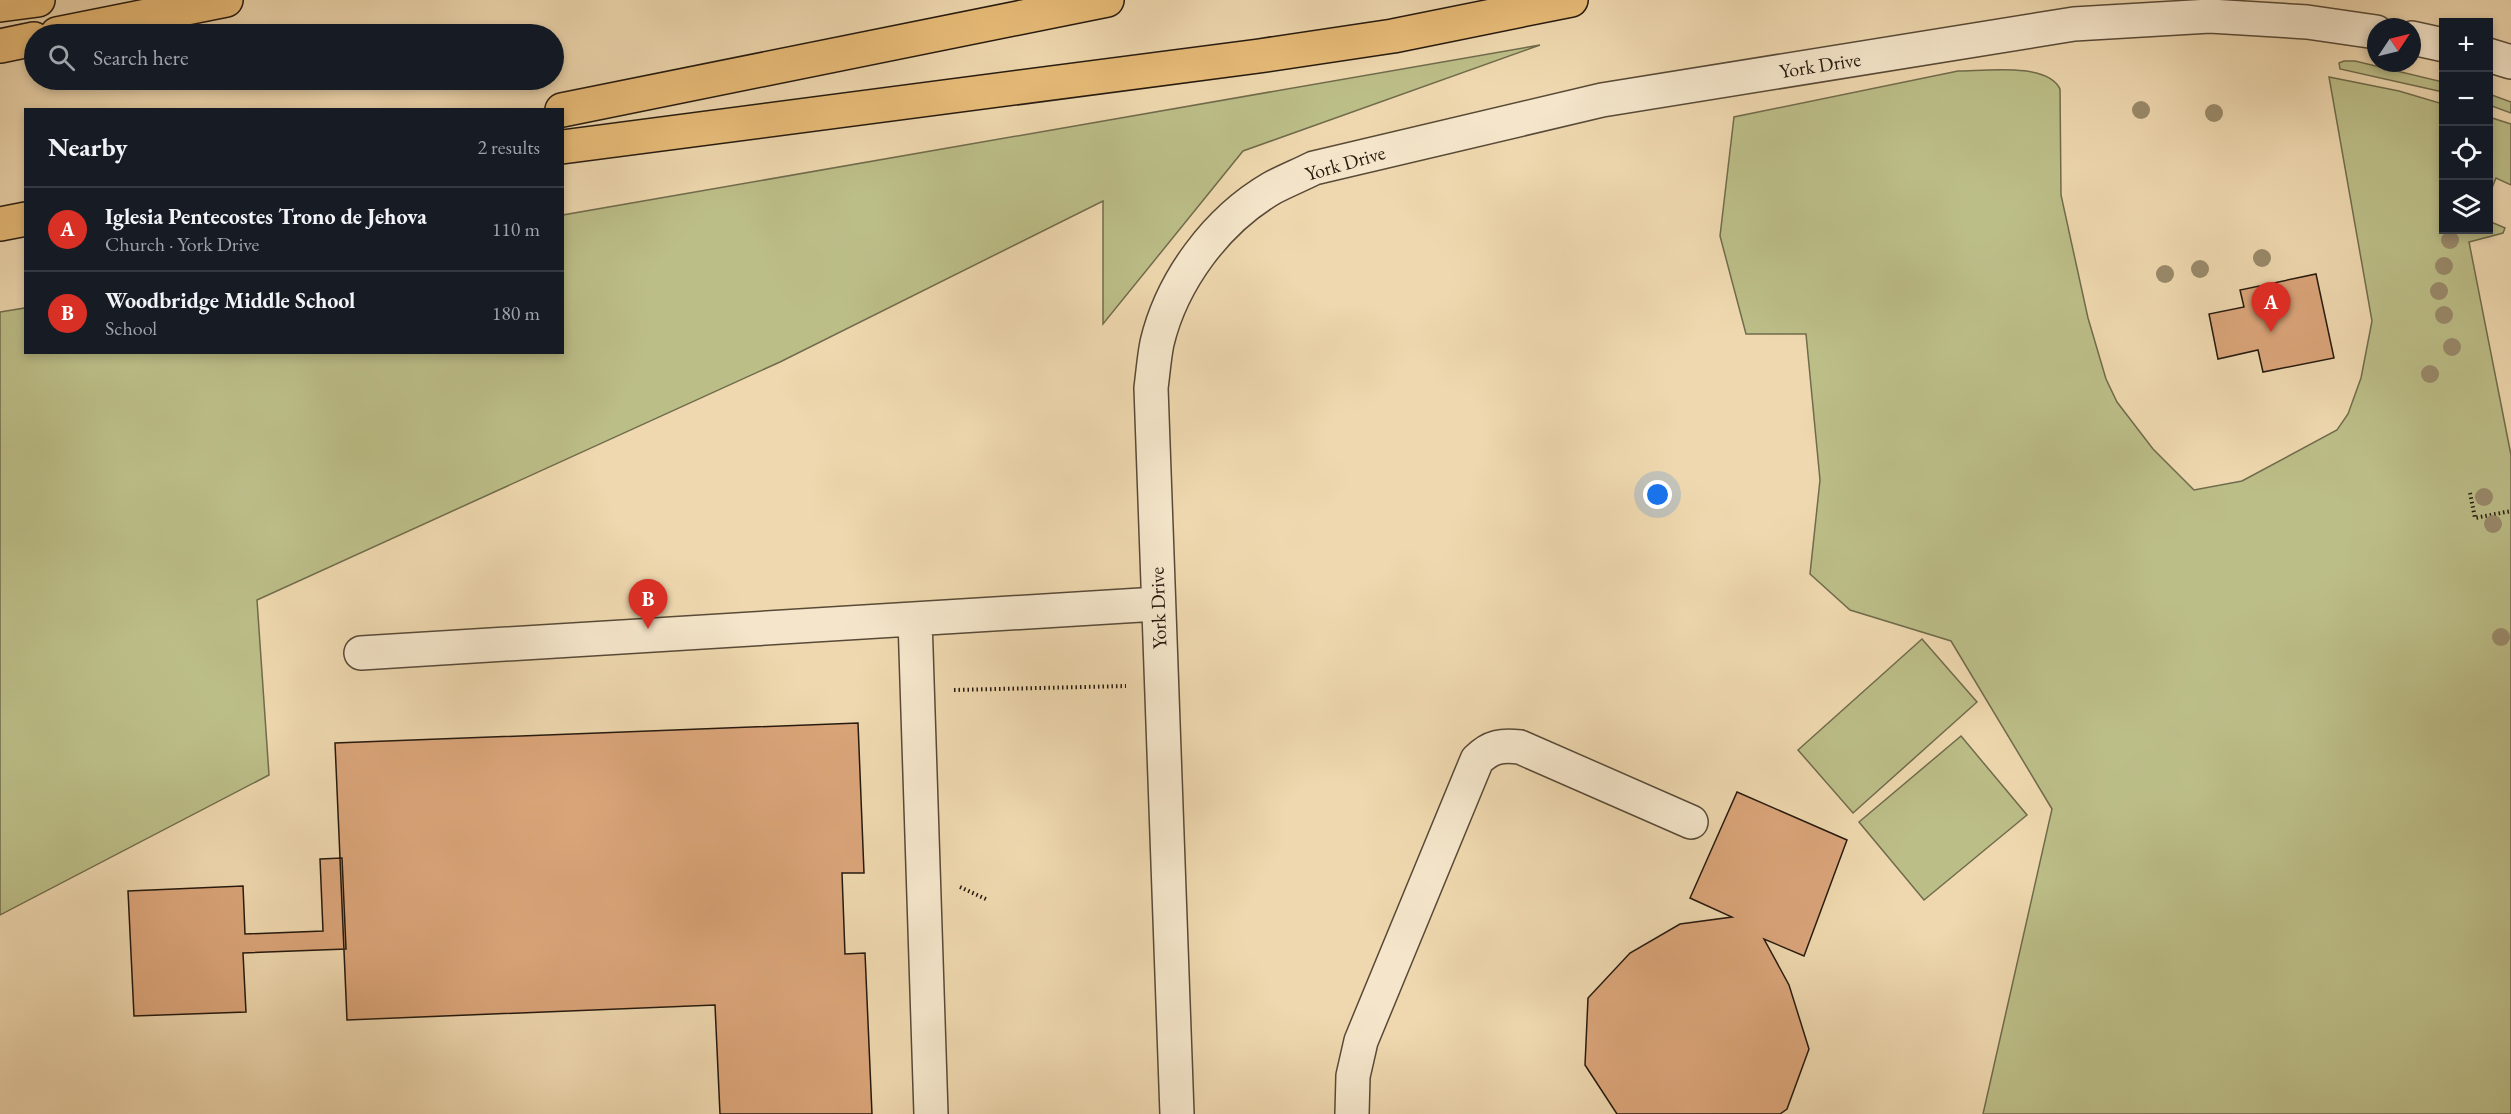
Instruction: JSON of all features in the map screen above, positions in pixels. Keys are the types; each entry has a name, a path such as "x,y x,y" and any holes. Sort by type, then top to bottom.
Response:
{"highway":[{"path":"0,5 38,0"},
{"path":"107,24 226,0"},
{"path":"564,110 1107,0"},
{"path":"564,147 1394,36 1571,0"},
{"path":"0,46 24,41"},
{"path":"0,224 24,219"},
{"path":"0,236 24,233"}],"street":[{"name":"York Drive","path":"1177,1114 1151,388 1158,342 1173,298 1202,250 1234,216 1272,189 1314,168 1602,100 2074,24 2210,16 2307,22 2367,31"},
{"path":"2421,40 2439,44"},
{"path":"2493,57 2511,62"},
{"path":"361,653 1157,604"},
{"path":"915,619 930,1114"},
{"path":"1352,1114 1353,1076 1361,1041 1477,760 1486,750 1500,745 1520,747 1691,822"}],"path":[{"path":"2470,493 2475,518 2511,511"},
{"path":"948,690 1127,686"},
{"path":"959,886 988,900"}],"green space":[{"path":"1540,45 1243,151 1103,324 1103,201 780,362 257,600 269,775 0,915 0,312 24,308 24,354 564,354 564,215"},
{"path":"2355,61 2367,64 2367,72 2401,72 2439,81 2439,91 2340,69 2339,63"},
{"path":"1958,71 2029,71 2053,80 2060,89 2061,195 2088,318 2106,379 2117,402 2153,449 2194,490 2242,481 2337,430 2348,414 2361,378 2372,321 2329,77 2399,91 2439,103 2439,234 2493,234 2493,223 2505,228 2503,233 2469,242 2511,455 2511,1114 1983,1114 2052,809 1951,641 1850,610 1810,574 1820,480 1806,334 1746,334 1720,236 1734,117"},
{"path":"2493,95 2511,102 2511,113 2493,106"},
{"path":"2493,118 2511,124 2511,185 2496,178 2493,185"},
{"path":"1922,639 1977,702 1853,813 1798,750"},
{"path":"1961,736 2027,815 1924,900 1859,822"}],"building":[{"path":"2316,274 2334,358 2263,372 2258,350 2218,359 2209,314 2244,307 2240,290"},
{"path":"858,723 864,873 842,873 845,954 865,953 872,1114 720,1114 715,1005 347,1020 335,743"},
{"path":"1737,792 1847,840 1804,956 1764,939 1789,985 1809,1049 1787,1109 1780,1114 1617,1114 1585,1065 1588,998 1630,953 1680,924 1732,917 1690,898"},
{"path":"342,858 346,949 243,953 246,1012 134,1016 128,891 243,886 245,934 323,931 320,859"}],"place":[{"name":"Iglesia Pentecostes Trono de Jehova","path":"2271,332"},
{"name":"Woodbridge Middle School","path":"648,629"}]}
